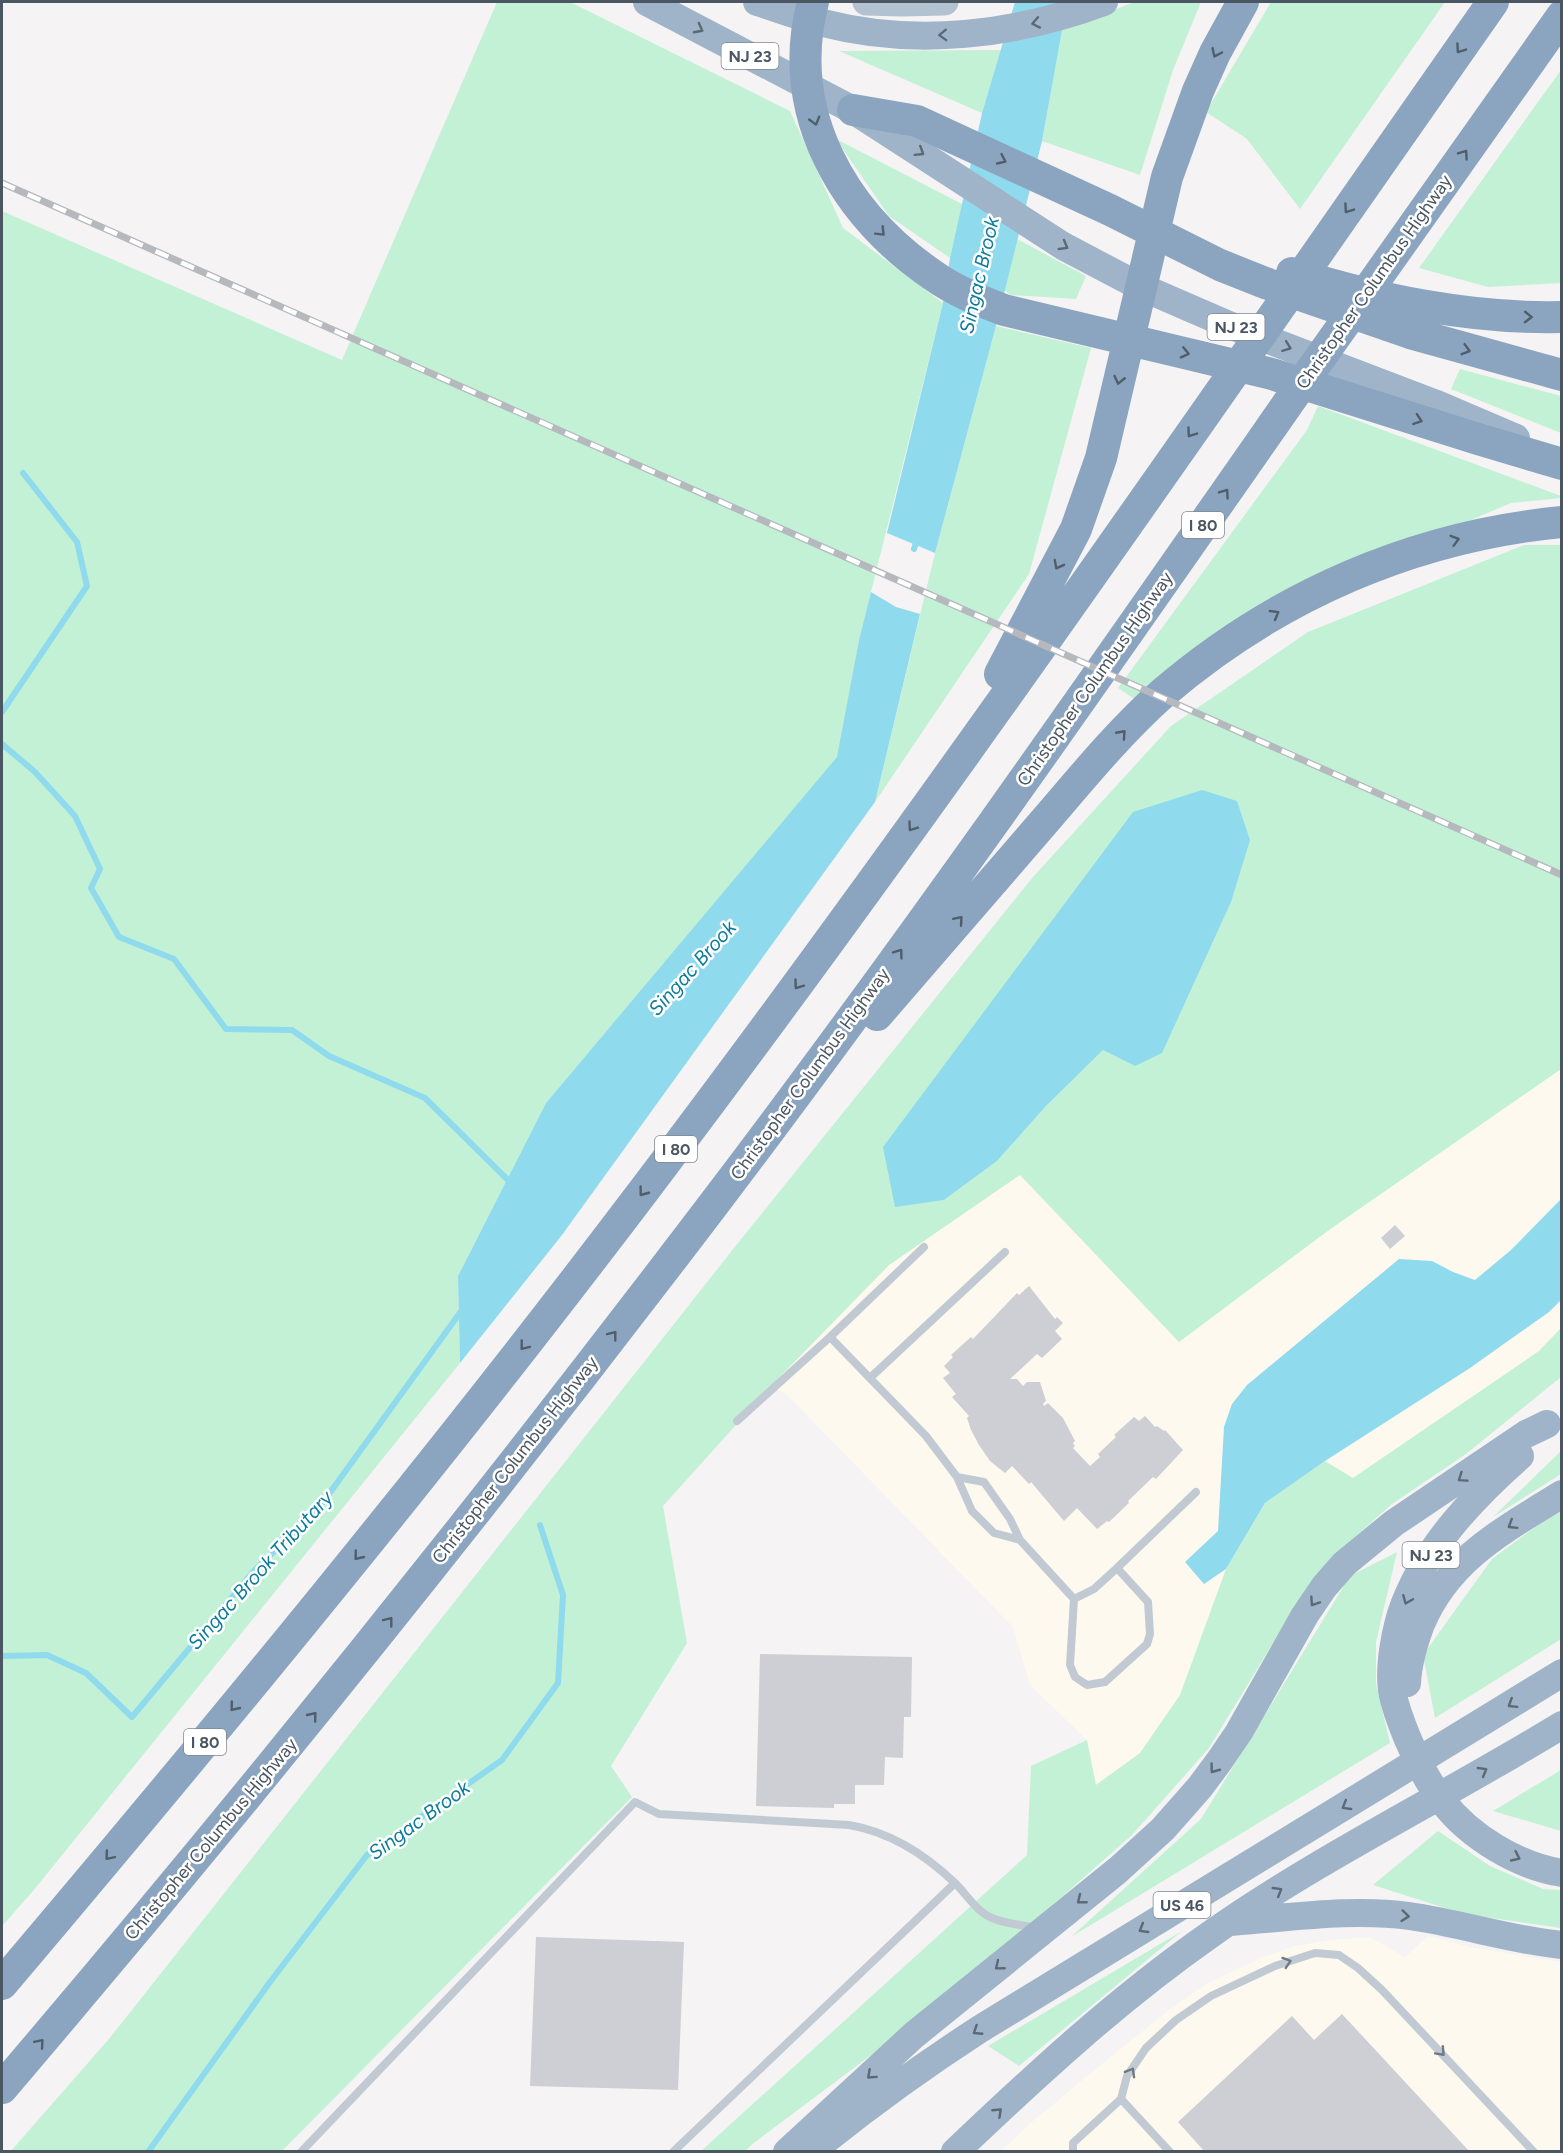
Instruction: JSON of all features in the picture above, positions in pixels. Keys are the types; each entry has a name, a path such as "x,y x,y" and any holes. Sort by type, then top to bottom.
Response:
{"highway":[{"name":"NJ 23","path":"647,2 853,110 957,176 1030,226 1099,265 1370,391 1562,458"},
{"path":"758,2 824,23 862,30 938,35 1001,30 1070,14 1104,2"},
{"path":"813,2 808,19 805,51 807,86 814,122 827,156 843,187 867,218 892,243 937,278 980,301 1046,321 1226,362 1313,386 1370,391 1468,436 1562,464"},
{"path":"946,780 1060,562 1089,494 1101,458 1167,177 1198,91 1215,53 1243,2"},
{"name":"I 80","path":"2,1984 278,1653 513,1360 782,1007 946,780 1493,2"},
{"name":"Christopher Columbus Highway","path":"2,2088 198,1856 353,1666 715,1203 1020,786 1562,16"},
{"path":"853,110 917,121 1056,184 1220,265 1318,303 1410,333 1562,375"},
{"path":"1110,210 1225,252 1328,284 1428,307 1491,315 1562,316"},
{"path":"715,1203 1083,777 1133,721 1189,672 1250,628 1353,574 1422,549 1470,535 1562,522"},
{"name":"NJ 23","path":"1554,1418 1533,1444 1499,1474 1463,1512 1426,1562 1401,1615 1392,1668 1394,1698 1411,1745 1430,1783 1443,1802 1474,1832 1500,1850 1519,1859 1562,1873"},
{"path":"786,2151 914,2035 1142,1849 1200,1787 1239,1732 1305,1615 1324,1587 1344,1564 1394,1523 1526,1434 1554,1418"},
{"path":"1402,1721 1412,1653 1425,1615 1440,1589 1460,1564 1491,1538 1562,1494"},
{"name":"US 46","path":"813,2151 863,2110 980,2029 1562,1673"},
{"name":"US 46","path":"955,2151 1119,2002 1153,1975 1273,1893 1562,1725"},
{"path":"1229,1923 1347,1914 1408,1916 1529,1942 1562,1945"}],"main road":[{"path":"866,2 945,2"}],"lane":[{"path":"737,1421 830,1337 924,1247"},
{"path":"870,1378 1005,1252"},
{"path":"830,1337 926,1436 957,1477 972,1511 994,1533 1020,1540"},
{"path":"957,1477 984,1482 1011,1519 1020,1540 1074,1599 1071,1670 1075,1677 1087,1685 1105,1682 1147,1644 1150,1634 1148,1602 1118,1568"},
{"path":"1074,1599 1094,1589 1118,1568 1196,1492"},
{"path":"302,2151 635,1802 659,1814 868,1828 887,1835 906,1846 955,1883 978,1908 991,1918 1044,1929"},
{"path":"673,2151 955,1883"},
{"path":"1073,2151 1073,2143 1121,2099 1127,2076 1146,2048 1176,2020 1211,1996 1275,1966 1315,1953 1339,1955 1358,1968 1382,1990 1534,2151"},
{"path":"1121,2099 1170,2151"}],"shaded area":[{"path":"1561,1069 1561,1328 1539,1351 1353,1478 1226,1569 1180,1695 1140,1753 1095,1785 1087,1740 1030,1685 1013,1627 787,1395 771,1386 889,1265 1020,1175 1179,1342 1329,1230"},
{"path":"1428,1936 1474,1948 1561,1962 1561,2151 1000,2152 1033,2121 1114,2054 1170,2009 1208,1983 1263,1957 1295,1946 1370,1937 1405,1957"}],"green space":[{"path":"497,2 570,2 790,111 843,228 943,303 859,640 838,757 546,1103 458,1276 460,1363 33,1891 2,1926 2,211 342,360"},
{"path":"1134,2 1201,2 1173,70 1140,175 1042,141 1061,31"},
{"path":"1271,2 1445,2 1300,209 1247,139 1206,112"},
{"path":"1001,50 982,113 839,51"},
{"path":"1561,70 1561,283 1488,287 1419,268"},
{"path":"836,139 962,204 950,258 889,216"},
{"path":"1017,239 1086,276 1076,299 1011,295 1004,290"},
{"path":"996,326 1091,348 1029,574 875,802 935,553"},
{"path":"1460,369 1561,396 1561,433 1451,389"},
{"path":"1318,406 1561,496 1561,498 1511,503 1459,525 1136,700 1118,688 1307,430"},
{"path":"1524,545 1561,545 1561,1069 1329,1230 1179,1342 1020,1175 889,1265 771,1386 663,1506 687,1643 611,1766 632,1797 282,2151 10,2152 109,2039 738,1243 1033,877 1171,726 1308,632","holes":["1231,902 1135,1066 1103,1050 1046,1106 997,1161 944,1200"]},
{"path":"1561,1328 1561,1377 1466,1454 1392,1504 1329,1560 1299,1600 1209,1748 1132,1835 946,1999 745,2151 700,2152 1027,1855 1031,1766 1087,1740 1096,1785 1140,1753 1180,1695 1226,1569 1265,1503 1325,1461 1353,1478 1539,1351"},
{"path":"1561,1451 1561,1474 1493,1517"},
{"path":"1561,1508 1561,1639 1435,1718 1423,1655 1492,1559"},
{"path":"1397,1552 1376,1642 1376,1684 1390,1743 1071,1937 1201,1819 1350,1576"},
{"path":"1561,1770 1561,1831 1493,1811"},
{"path":"1438,1831 1490,1866 1543,1889 1561,1890 1561,1928 1464,1914 1373,1885"},
{"path":"1182,1931 1019,2066 988,2046"}],"water":[{"path":"1015,2 1067,2 1042,141 996,326 935,553 887,533 943,303 950,258 982,113"},
{"path":"871,592 896,607 920,614 875,802 562,1235 460,1363 458,1276 546,1103 837,757 859,640"},
{"path":"1202,790 1237,801 1250,840 1231,902 1162,1053 1135,1066 1103,1050 1046,1106 997,1161 944,1200 895,1207 883,1147 1133,812"},
{"path":"1561,1199 1561,1300 1549,1312 1470,1368 1325,1461 1265,1503 1226,1569 1204,1584 1185,1562 1218,1531 1224,1427 1232,1404 1247,1385 1399,1259 1432,1261 1475,1280 1511,1250"}],"building":[{"path":"1395,1225 1405,1236 1390,1249 1381,1238"},
{"path":"1029,1286 1055,1319 1057,1317 1063,1323 1055,1331 1062,1339 1042,1358 1037,1354 1010,1379 1017,1379 1023,1386 1027,1382 1040,1382 1046,1401 1044,1406 1048,1403 1063,1418 1075,1441 1073,1448 1090,1466 1100,1457 1098,1454 1116,1437 1114,1435 1134,1417 1139,1421 1145,1416 1155,1427 1165,1430 1183,1450 1156,1479 1153,1477 1109,1522 1107,1521 1097,1529 1077,1508 1064,1521 1031,1482 1029,1484 1012,1466 1005,1473 990,1461 971,1430 967,1418 969,1416 952,1397 956,1394 943,1378 950,1373 944,1366 953,1357 951,1355 971,1337 973,1339 1017,1293 1019,1295"},
{"path":"760,1654 912,1657 911,1717 904,1717 903,1758 885,1757 884,1785 855,1785 855,1804 834,1804 834,1808 756,1806"},
{"path":"536,1937 684,1942 678,2090 530,2086"},
{"path":"1342,2014 1470,2152 1205,2152 1178,2122 1292,2016 1314,2040"}],"waterway":[{"path":"2,712 87,586 77,542 23,473"},
{"name":"Singac Brook","path":"914,549 918,537"},
{"path":"2,744 35,772 75,816 100,869 91,888 119,937 174,959 226,1029 292,1030 329,1056 425,1098 511,1183"},
{"name":"Singac Brook Tributary","path":"2,1656 47,1655 86,1673 132,1717 254,1571 321,1505 462,1310"},
{"name":"Singac Brook","path":"148,2152 270,1982 367,1855 502,1760 558,1683 563,1595 540,1525"}],"railway":[{"path":"2,183 1562,875"}]}
